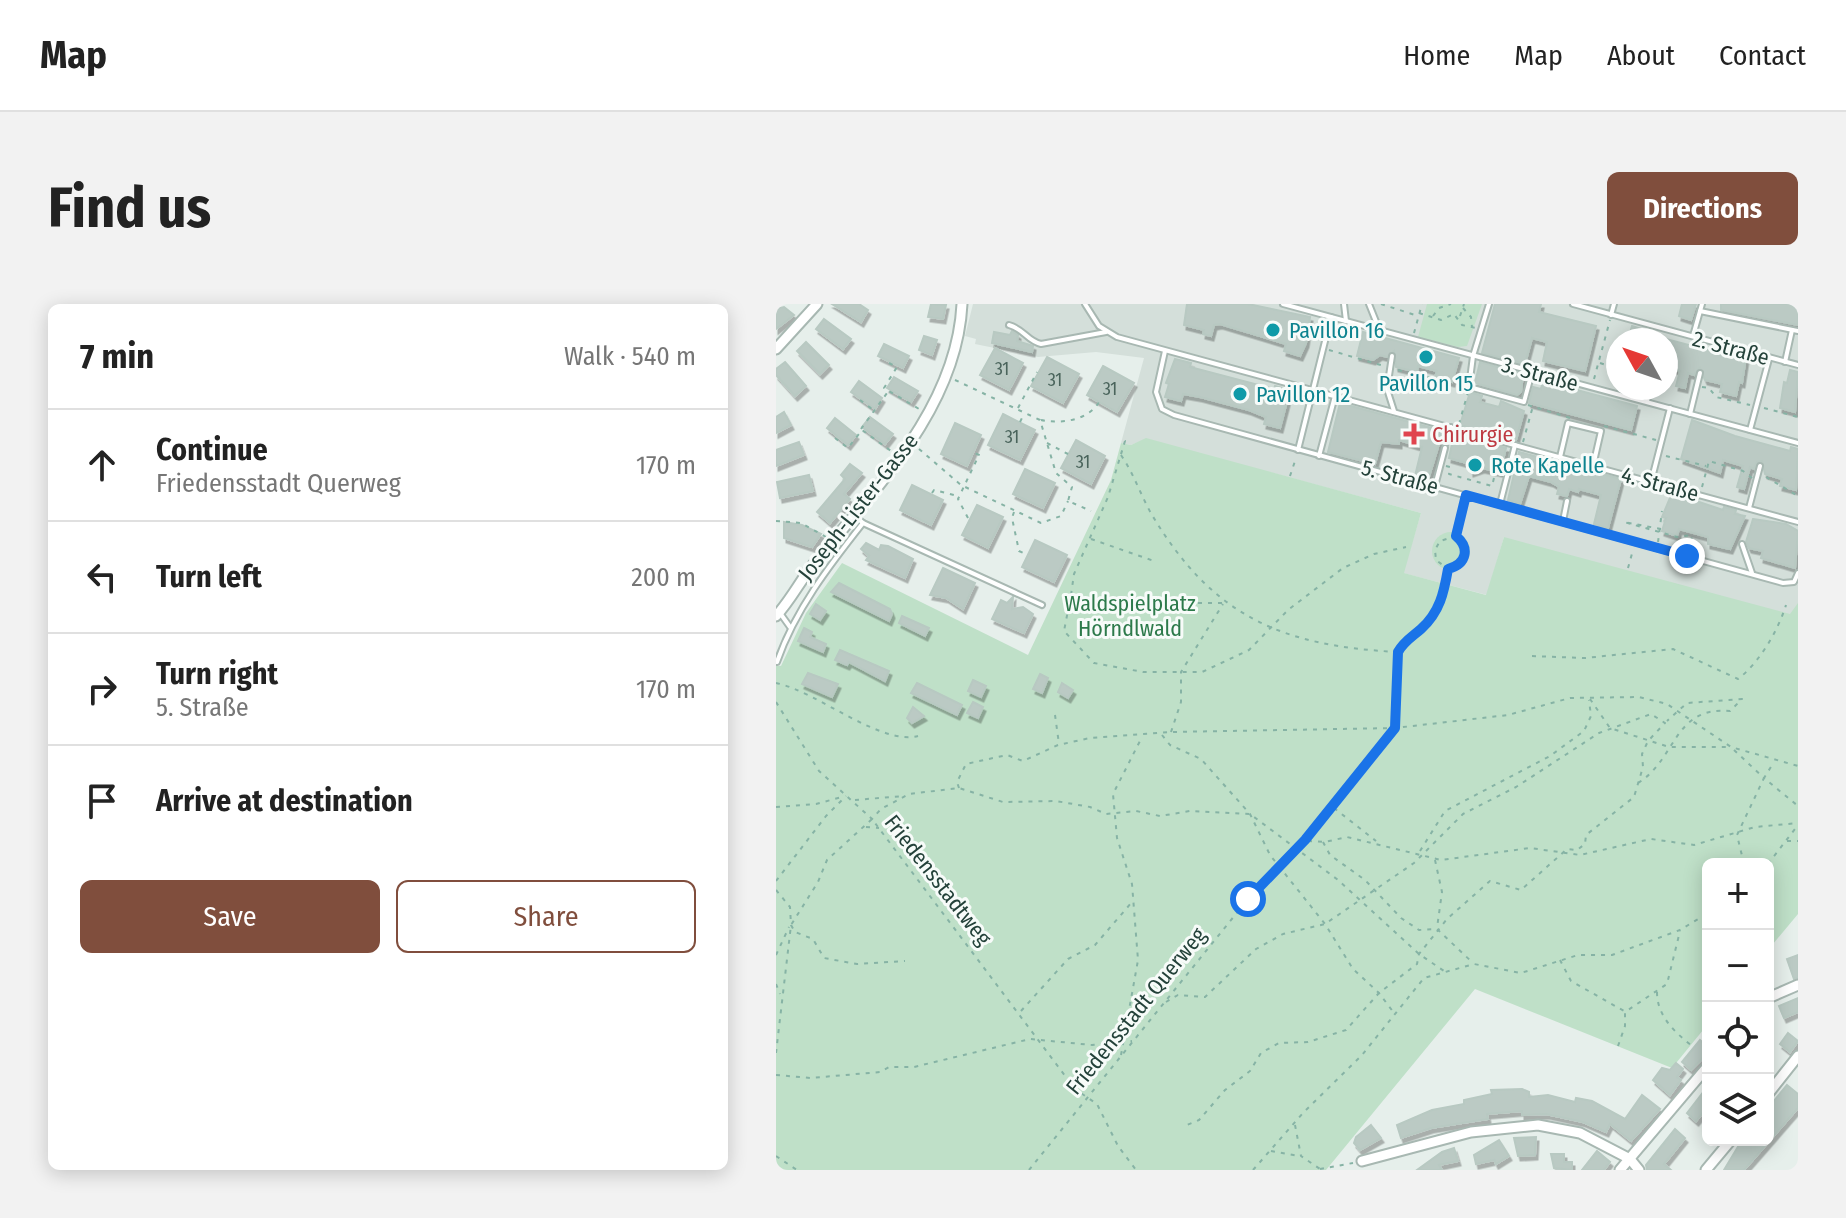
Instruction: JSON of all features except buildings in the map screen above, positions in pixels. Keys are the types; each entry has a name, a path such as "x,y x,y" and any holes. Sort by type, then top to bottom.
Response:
{"street":[{"path":"776,349 817,304"},
{"name":"Joseph-Lister-Gasse","path":"778,614 811,567 910,442 947,374 962,304"},
{"path":"1774,995 1798,985"},
{"path":"1774,1086 1798,1056"},
{"path":"1620,1170 1702,1073"},
{"path":"1362,1161 1471,1132 1538,1125 1580,1133 1630,1159 1639,1170"},
{"path":"1706,1170 1726,1146"}],"lane":[{"path":"1009,325 1020,328 1031,342 1041,344 1106,332 1085,304"},
{"name":"3. Straße","path":"1283,304 1798,443"},
{"path":"1344,304 1346,321"},
{"path":"1369,304 1379,329"},
{"path":"1489,304 1473,356 1469,387 1524,402 1532,371"},
{"name":"2. Straße","path":"1573,304 1798,365"},
{"path":"1611,315 1614,304"},
{"path":"1693,338 1702,304"},
{"path":"1700,311 1795,330 1785,362"},
{"path":"1298,450 1331,317"},
{"name":"4. Straße","path":"1106,332 1165,351 1798,522"},
{"name":"5. Straße","path":"1165,351 1156,392 1164,412 1790,584 1798,573"},
{"path":"1392,356 1387,389 1394,411"},
{"path":"1750,430 1770,358"},
{"path":"1690,414 1700,373"},
{"path":"1319,456 1335,396"},
{"path":"1651,482 1670,408"},
{"path":"1560,457 1568,423 1601,431 1593,466"},
{"path":"1435,486 1451,427"},
{"path":"1500,504 1515,445"},
{"path":"1749,508 1760,466"},
{"path":"1563,521 1567,501"},
{"path":"854,515 863,523 1042,605"},
{"path":"777,662 790,627 833,561 863,523"},
{"path":"1742,544 1752,573"},
{"path":"778,614 790,627"}],"path":[{"path":"1381,304 1441,320 1448,314 1451,304"},
{"path":"1412,338 1422,304"},
{"path":"1432,317 1439,308 1451,304"},
{"path":"1463,306 1471,317 1472,327"},
{"path":"1463,306 1462,325 1482,330"},
{"path":"1448,314 1460,318"},
{"path":"1592,388 1611,315"},
{"path":"1324,349 1469,387 1458,429"},
{"path":"1599,362 1606,364"},
{"path":"889,363 897,367 884,388 919,409"},
{"path":"1017,409 1037,372"},
{"path":"947,374 988,399 1040,420 1061,424 1095,409 1099,402"},
{"path":"1697,386 1709,388 1716,397 1798,417"},
{"path":"835,438 848,448 889,391"},
{"path":"860,400 873,410"},
{"path":"1524,402 1570,416 1568,423"},
{"path":"1522,447 1533,406"},
{"path":"1020,422 1025,413"},
{"path":"910,442 963,486 1046,522 1061,516 1072,487 1056,473 1040,420"},
{"path":"1601,431 1602,425 1661,441"},
{"path":"862,430 893,452"},
{"path":"1122,440 1125,441 1121,455 1074,574 1064,631 1094,663 1143,672 1202,672 1249,650 1288,610 1343,568 1374,554 1406,547"},
{"path":"1046,442 1068,454"},
{"path":"1290,476 1298,450"},
{"path":"968,518 959,496 979,455 973,452"},
{"path":"1658,454 1707,467"},
{"path":"1121,455 1152,514 1182,558 1224,603 1272,629 1372,650 1398,652"},
{"path":"1701,495 1709,461 1756,478 1775,479 1784,489 1798,496"},
{"path":"1441,465 1450,467 1449,474 1492,486 1494,478 1506,482"},
{"path":"932,493 934,490 959,496"},
{"path":"1456,536 1466,495"},
{"path":"1068,501 1091,511"},
{"path":"1015,511 1012,518 1019,551 1028,555"},
{"path":"1658,542 1662,511"},
{"path":"776,521 808,525 827,538"},
{"path":"1660,530 1624,522 1677,537 1693,534 1687,556"},
{"path":"1448,569 1462,563 1466,554 1465,543 1456,536"},
{"path":"1448,569 1436,560 1435,550 1440,541 1456,536"},
{"path":"1090,539 1154,561"},
{"path":"1628,568 1635,541"},
{"path":"1395,728 1398,652 1439,607 1448,569"},
{"path":"1071,595 1080,599"},
{"path":"1188,603 1224,603"},
{"path":"1171,732 1181,702 1181,672 1224,603"},
{"path":"1532,656 1585,658 1673,649 1738,679 1747,672 1781,622 1786,605"},
{"path":"776,683 821,700 847,717 902,740 918,736"},
{"path":"959,788 957,782 966,764 1007,755 1023,761 1058,745 1090,738 1171,732 1395,728 1508,715 1570,698 1657,699 1731,747 1798,806"},
{"path":"1589,698 1610,728 1648,741 1669,747 1731,747 1774,762 1798,766"},
{"path":"1418,856 1445,811 1550,756 1584,731 1591,716 1589,698"},
{"path":"1187,1125 1199,1120 1225,1090 1250,1071 1261,1053 1279,1043 1308,1042 1346,1030 1379,993 1417,964 1419,954 1437,929 1490,881 1521,890 1567,849 1577,850 1585,844 1586,835 1634,797 1637,783 1648,741 1682,705 1697,701 1742,699 1730,711 1713,710 1690,720 1657,768 1637,783"},
{"path":"776,702 819,771 872,819 881,809 905,797"},
{"path":"1166,1002 1178,995 1205,997 1256,949 1283,934 1325,924 1418,856 1463,814 1516,787 1560,756 1610,728 1651,714 1665,723"},
{"path":"1055,715 1061,740 1058,745"},
{"name":"Friedensstadt Querweg","path":"1029,1170 1248,899 1305,840 1395,728"},
{"path":"1161,734 1170,745 1201,759 1250,814 1360,899 1419,954 1447,973"},
{"path":"1121,1055 1137,971 1133,901 1129,872 1117,838 1113,794 1143,736"},
{"path":"1743,858 1737,835 1774,762"},
{"path":"853,800 905,797 959,788 1003,802 1056,801 1115,814 1136,811 1160,816 1190,811 1250,814"},
{"path":"776,807 816,804 847,795"},
{"path":"776,881 826,816 847,795"},
{"path":"1332,807 1377,842"},
{"path":"1250,814 1259,838 1279,867 1325,924 1353,969 1379,993 1394,1013"},
{"name":"Friedensstadtweg","path":"776,1053 791,925 818,882 827,860 872,819 1075,1089 1097,1104 1118,1146 1136,1170"},
{"path":"1305,840 1323,842 1347,837 1377,842 1435,859 1460,859 1506,849 1590,855 1651,839 1694,845 1737,835 1755,827 1798,824"},
{"path":"1773,858 1798,824"},
{"path":"863,827 881,828"},
{"path":"1786,841 1798,841"},
{"path":"1323,842 1330,855 1342,861 1419,930 1437,929 1474,964 1515,974 1578,955 1612,955 1680,930 1702,917"},
{"path":"1435,859 1442,892 1437,929"},
{"path":"776,890 790,907 791,925 795,932 813,939 824,958 857,964 905,961"},
{"path":"1020,1012 1068,959 1095,945 1133,901"},
{"path":"776,955 791,925"},
{"path":"1625,1012 1667,984 1680,930"},
{"path":"1560,960 1571,981 1625,1012"},
{"path":"1253,1170 1294,1123 1362,1055 1424,978 1474,964"},
{"path":"776,984 781,995"},
{"path":"1657,991 1657,1006 1669,1026 1691,1045"},
{"path":"1618,1046 1625,1026 1625,1012"},
{"path":"776,1075 811,1078 880,1072 889,1067 914,1067 1030,1039 1092,1045 1133,1041"},
{"path":"1294,1123 1301,1156"},
{"path":"1271,1151 1301,1156 1320,1170 1362,1161"},
{"path":"776,1156 797,1170"}],"shaded area":[{"path":"973,304 1798,304 1798,729 1504,537 1487,595 1403,573 1421,513 1146,439 1131,445 1121,443 1144,358 1096,352 1038,357 975,344 976,339 965,336"}],"green space":[{"path":"1427,304 1482,304 1467,346 1458,347 1418,337"},
{"name":"Waldspielplatz Hörndlwald","path":"1146,438 1421,513 1404,573 1486,595 1504,537 1790,614 1798,603 1798,914 1774,943 1774,858 1702,858 1702,1031 1672,1068 1475,989 1326,1170 776,1170 776,665 781,666 806,613 842,563 1028,655 1111,480 1121,443 1131,445"},
{"path":"1451,532 1464,538 1470,551 1464,564 1451,570 1438,564 1432,551 1438,538"}],"place":[{"name":"Pavillon 16","path":"1273,330"},
{"name":"Pavillon 15","path":"1426,357"},
{"name":"Pavillon 12","path":"1240,394"},
{"name":"Chirurgie","path":"1414,434"},
{"name":"Rote Kapelle","path":"1475,465"}],"route":[{"path":"1248,899 1305,840 1395,728 1394,681 1398,652 1403,642 1430,620 1439,607 1448,569 1462,563 1466,554 1465,543 1456,536 1466,495 1687,556"}]}
